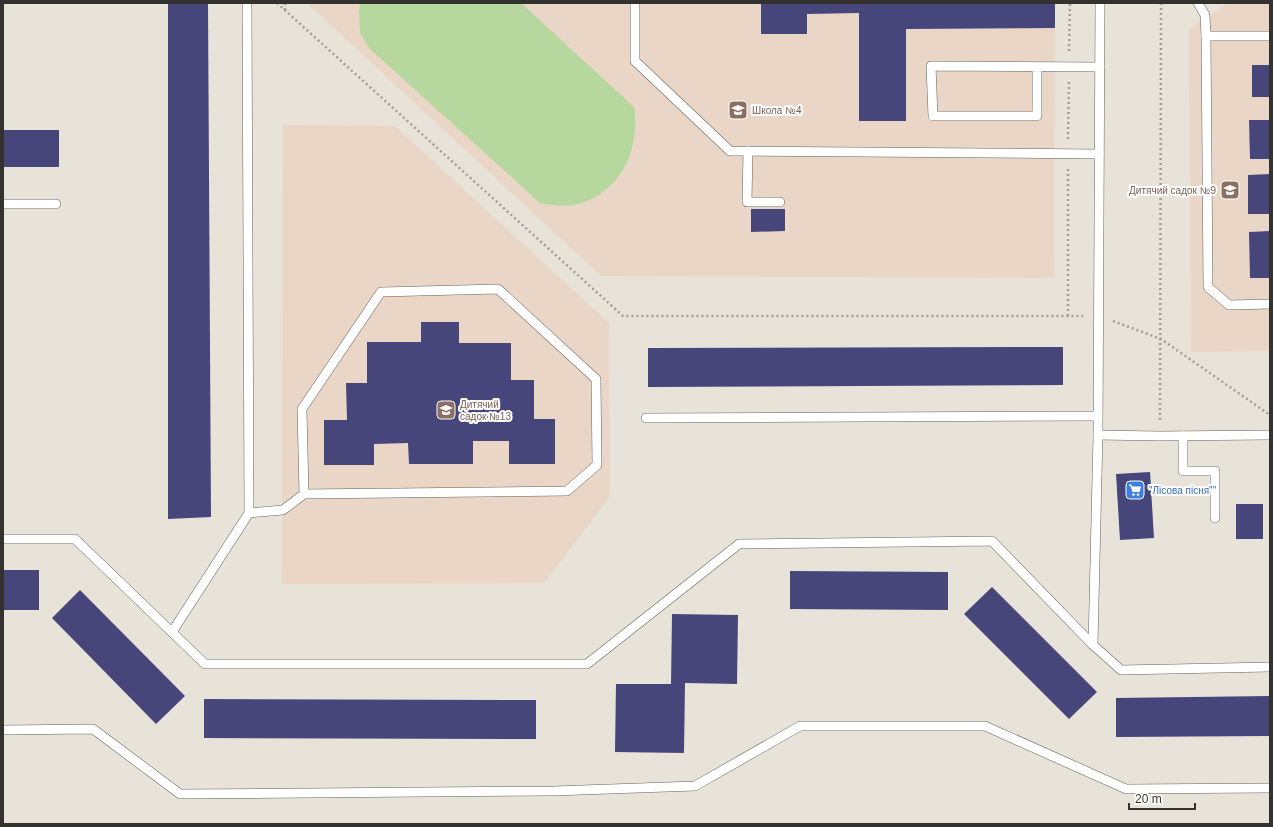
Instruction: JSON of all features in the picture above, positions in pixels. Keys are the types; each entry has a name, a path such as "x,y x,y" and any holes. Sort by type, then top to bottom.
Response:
{"lane":[{"path":"172,632 249,513 247,3"},
{"path":"635,3 635,61 730,151 1099,154"},
{"path":"1093,645 1098,435 1100,3"},
{"path":"1198,3 1205,15 1206,36 1208,287 1228,305 1270,304"},
{"path":"1206,36 1270,36"},
{"path":"1037,67 1037,116 933,116 931,66 1100,67"},
{"path":"748,151 747,202 780,202"},
{"path":"3,204 56,204"},
{"path":"249,513 283,510 304,494 567,491 597,465 596,379 498,289 381,292 302,409 304,494"},
{"path":"646,418 1098,416"},
{"path":"1098,435 1270,435"},
{"path":"1183,436 1183,471 1215,471 1215,518"},
{"path":"3,540 75,539 205,664 587,664 739,544 992,541 1093,645 1121,670 1270,667"},
{"path":"3,730 93,729 180,794 553,791 695,786 800,726 985,726 1126,789 1270,788"}],"path":[{"path":"277,3 623,316 1098,316 1161,339 1270,414"},
{"path":"285,3 285,11"},
{"path":"1160,436 1161,3"}],"shaded area":[{"name":"Школа №4","path":"307,3 1055,3 1054,278 601,276"},
{"name":"Дитячий садок №9","path":"1228,3 1270,3 1270,351 1191,352 1189,29"},
{"name":"Дитячий садок №13","path":"283,125 395,126 609,323 610,497 544,583 282,584"}],"green space":[{"path":"360,3 521,3 634,107 635,124 633,142 625,167 618,178 599,195 587,201 565,206 540,203 369,48 360,33"}],"building":[{"path":"168,3 208,3 211,517 168,519"},
{"path":"761,3 1055,3 1055,28 906,29 906,121 859,121 859,13 807,14 807,34 761,34"},
{"path":"1252,65 1270,65 1270,97 1252,97"},
{"path":"1249,120 1270,120 1270,159 1250,159"},
{"path":"3,130 59,130 59,167 3,167"},
{"path":"1270,174 1270,214 1248,214 1248,175"},
{"path":"751,209 785,209 785,231 751,232"},
{"path":"1270,231 1270,278 1250,278 1249,232"},
{"path":"421,322 459,322 459,343 511,343 511,380 534,380 534,419 555,419 555,464 509,464 509,441 473,441 473,464 409,464 408,443 374,444 374,465 324,465 324,420 347,420 346,383 367,383 367,342 421,342"},
{"path":"1063,347 1063,385 648,387 648,348"},
{"path":"1150,472 1154,538 1120,540 1116,474"},
{"path":"1236,504 1263,504 1263,539 1236,539"},
{"path":"3,570 39,570 39,610 3,610"},
{"path":"790,571 948,572 948,610 790,609"},
{"path":"992,587 1097,692 1069,719 964,614"},
{"path":"80,590 185,696 156,724 52,618"},
{"path":"672,614 738,615 737,684 685,683 684,753 615,752 616,684 671,684"},
{"path":"1270,696 1270,736 1116,737 1116,698"},
{"path":"204,699 536,700 536,739 204,738"}],"place":[{"name":"Школа №4","path":"738,110"},
{"name":"Дитячий садок №9","path":"1230,190"},
{"name":"Дитячий садок №13","path":"446,410"},
{"name":"\"Лісова пісня\"\"","path":"1135,490"}]}
